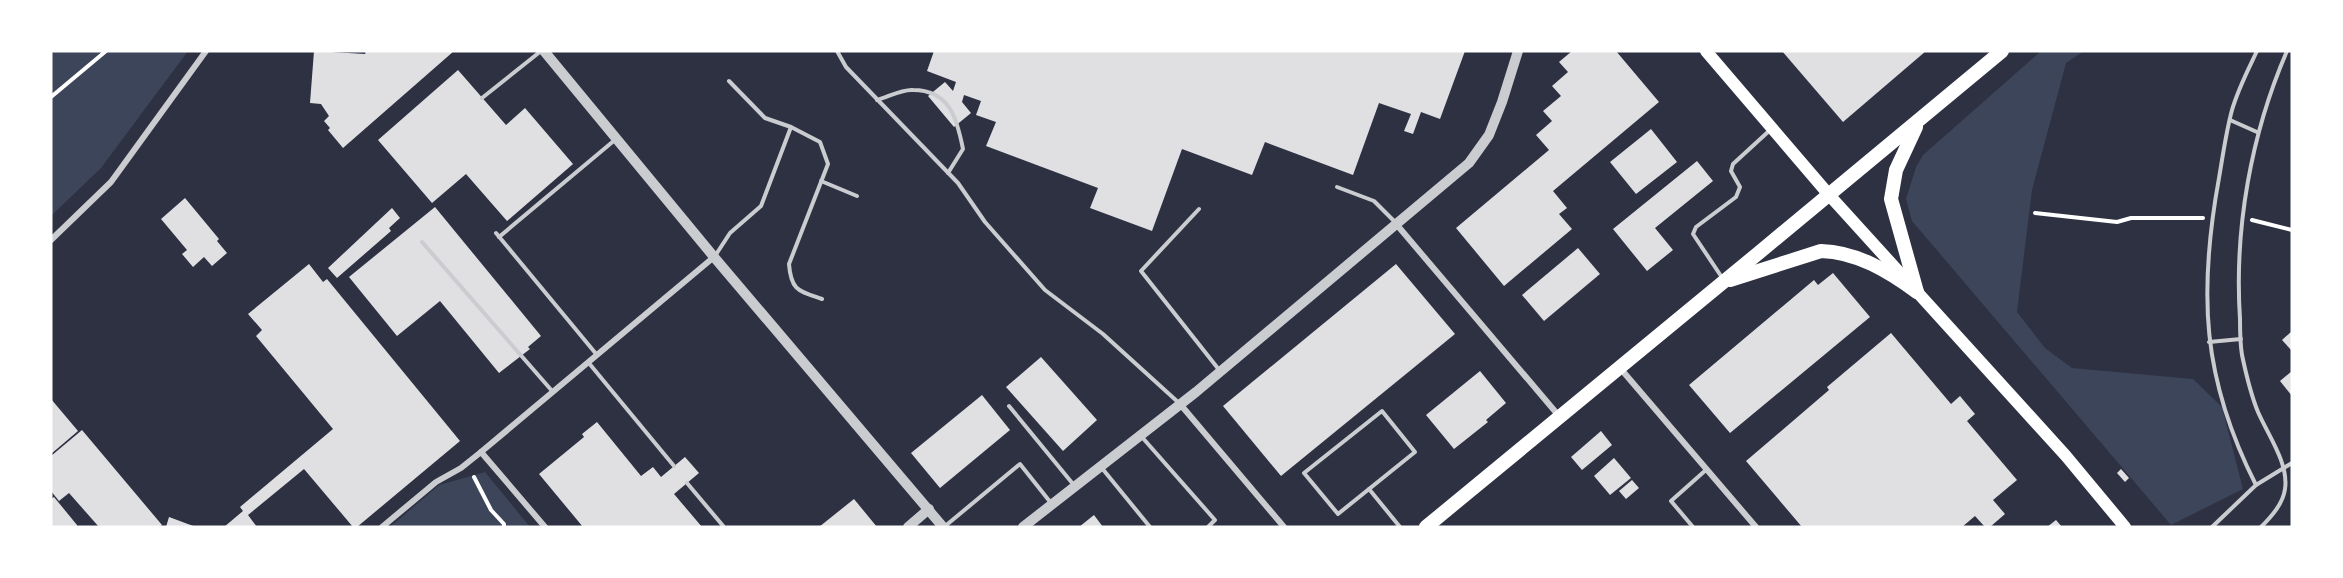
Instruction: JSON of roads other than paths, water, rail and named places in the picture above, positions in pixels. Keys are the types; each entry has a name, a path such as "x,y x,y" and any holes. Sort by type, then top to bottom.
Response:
{"main road":[{"path":"1706,51 1830,196 2066,456 2125,527"},
{"path":"1426,527 1830,196 2002,51"},
{"path":"1917,292 1891,199 1896,170 1920,120"},
{"path":"1725,282 1827,251 1838,252 1870,263 1891,273 1917,292"}],"street":[{"path":"51,240 111,182 206,51"},
{"path":"542,51 943,527"},
{"path":"1023,527 1220,372 1468,163 1489,135 1518,51"},
{"path":"1397,225 1560,416"},
{"path":"382,527 436,482 481,453 714,257"},
{"path":"1619,367 1708,468 1756,527"},
{"path":"1180,403 1284,527"},
{"path":"481,453 544,527"},
{"path":"908,527 929,509"}],"lane":[{"path":"482,98 542,51"},
{"path":"837,51 846,67 948,174 985,222 1045,290 1103,334 1180,403"},
{"path":"2256,485 2222,407 2209,342 2207,269 2212,219 2230,120 2244,77 2257,51"},
{"path":"2261,527 2270,519 2280,504 2285,489 2283,468 2258,410 2244,363 2239,271 2242,220 2257,132 2287,51"},
{"path":"729,81 765,118 791,127 820,142 828,164 789,264 790,280 801,292 822,299"},
{"path":"877,100 912,89 931,93 954,113 963,148 948,174"},
{"path":"2230,120 2257,132"},
{"path":"714,257 730,233 761,206 791,127"},
{"path":"1725,282 1693,234 1696,227 1736,197 1740,187 1731,171 1733,164 1772,128"},
{"path":"597,355 498,235 616,138"},
{"path":"821,181 857,196"},
{"path":"1337,187 1374,201 1397,225"},
{"path":"1199,209 1141,271 1220,372"},
{"path":"422,242 553,392"},
{"path":"2209,342 2241,339"},
{"path":"588,362 674,466"},
{"path":"1010,406 1075,486"},
{"path":"1382,411 1415,452 1369,489 1338,514 1304,473 1382,411"},
{"path":"1141,435 1215,520 1208,527"},
{"path":"943,527 1020,464 1052,504"},
{"path":"2212,527 2256,485 2292,464"},
{"path":"1100,466 1150,527"},
{"path":"1693,527 1671,501 1708,468"},
{"path":"687,483 724,527"},
{"path":"1369,489 1400,527"}]}
